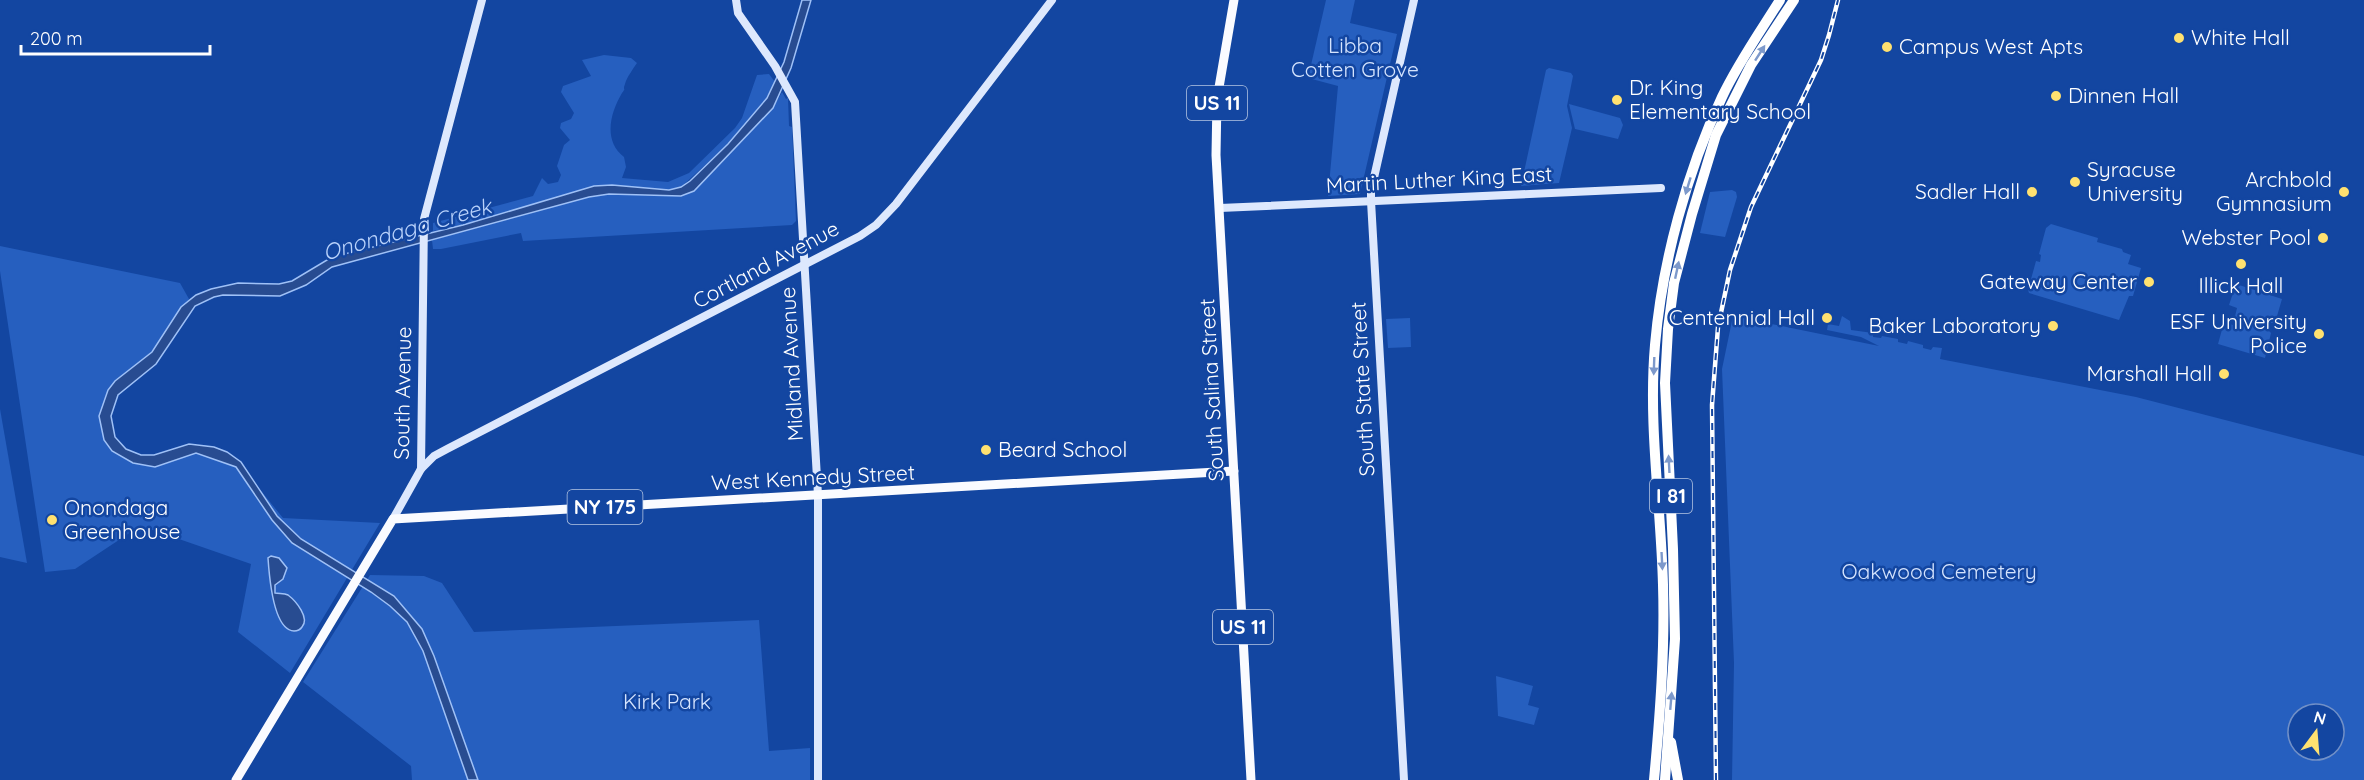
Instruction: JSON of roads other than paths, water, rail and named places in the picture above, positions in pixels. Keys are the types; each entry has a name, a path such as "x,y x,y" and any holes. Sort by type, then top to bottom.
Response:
{"highway":[{"name":"I 81","path":"1654,780 1661,686 1664,597 1653,388 1659,308 1722,96 1741,61 1780,0"},
{"name":"I 81","path":"1702,160 1751,65 1794,0"},
{"name":"I 81","path":"1665,780 1675,639 1665,384 1672,294 1686,213"},
{"path":"1668,730 1678,780"}],"main road":[{"name":"South Salina Street","path":"1234,0 1217,99 1216,155 1251,780"},
{"name":"West Kennedy Street","path":"393,519 1234,471"},
{"name":"South Avenue","path":"236,780 393,519"}],"street":[{"name":"South Avenue","path":"393,519 421,469 424,225 482,0"},
{"name":"Midland Avenue","path":"736,0 738,13 790,89 796,110 818,495 818,780"},
{"name":"Cortland Avenue","path":"421,469 434,456 804,266 876,225 896,204 1052,0"},
{"name":"South State Street","path":"1404,780 1371,191 1414,0"},
{"name":"Martin Luther King East","path":"1220,208 1660,188"},
{"path":"420,458 434,456"}],"railway":[{"path":"1716,780 1712,405 1718,327 1730,270 1751,207 1821,60 1838,0"}],"place":[{"name":"White Hall","path":"2179,38"},
{"name":"Campus West Apts","path":"1887,47"},
{"name":"Dinnen Hall","path":"2056,96"},
{"name":"Dr. King Elementary School","path":"1617,100"},
{"name":"Syracuse University","path":"2075,182"},
{"name":"Sadler Hall","path":"2032,192"},
{"name":"Archbold Gymnasium","path":"2344,192"},
{"name":"Webster Pool","path":"2323,238"},
{"name":"Illick Hall","path":"2241,264"},
{"name":"Gateway Center","path":"2149,282"},
{"name":"Centennial Hall","path":"1827,318"},
{"name":"Baker Laboratory","path":"2053,326"},
{"name":"ESF University Police","path":"2319,334"},
{"name":"Marshall Hall","path":"2224,374"},
{"name":"Beard School","path":"986,450"},
{"name":"Onondaga Greenhouse","path":"52,520"}],"park label":[{"name":"Libba Cotten Grove","path":"1355,58"},
{"name":"Oakwood Cemetery","path":"1939,572"},
{"name":"Kirk Park","path":"667,702"}],"water label":[{"name":"Onondaga Creek","path":"407,229"}]}
